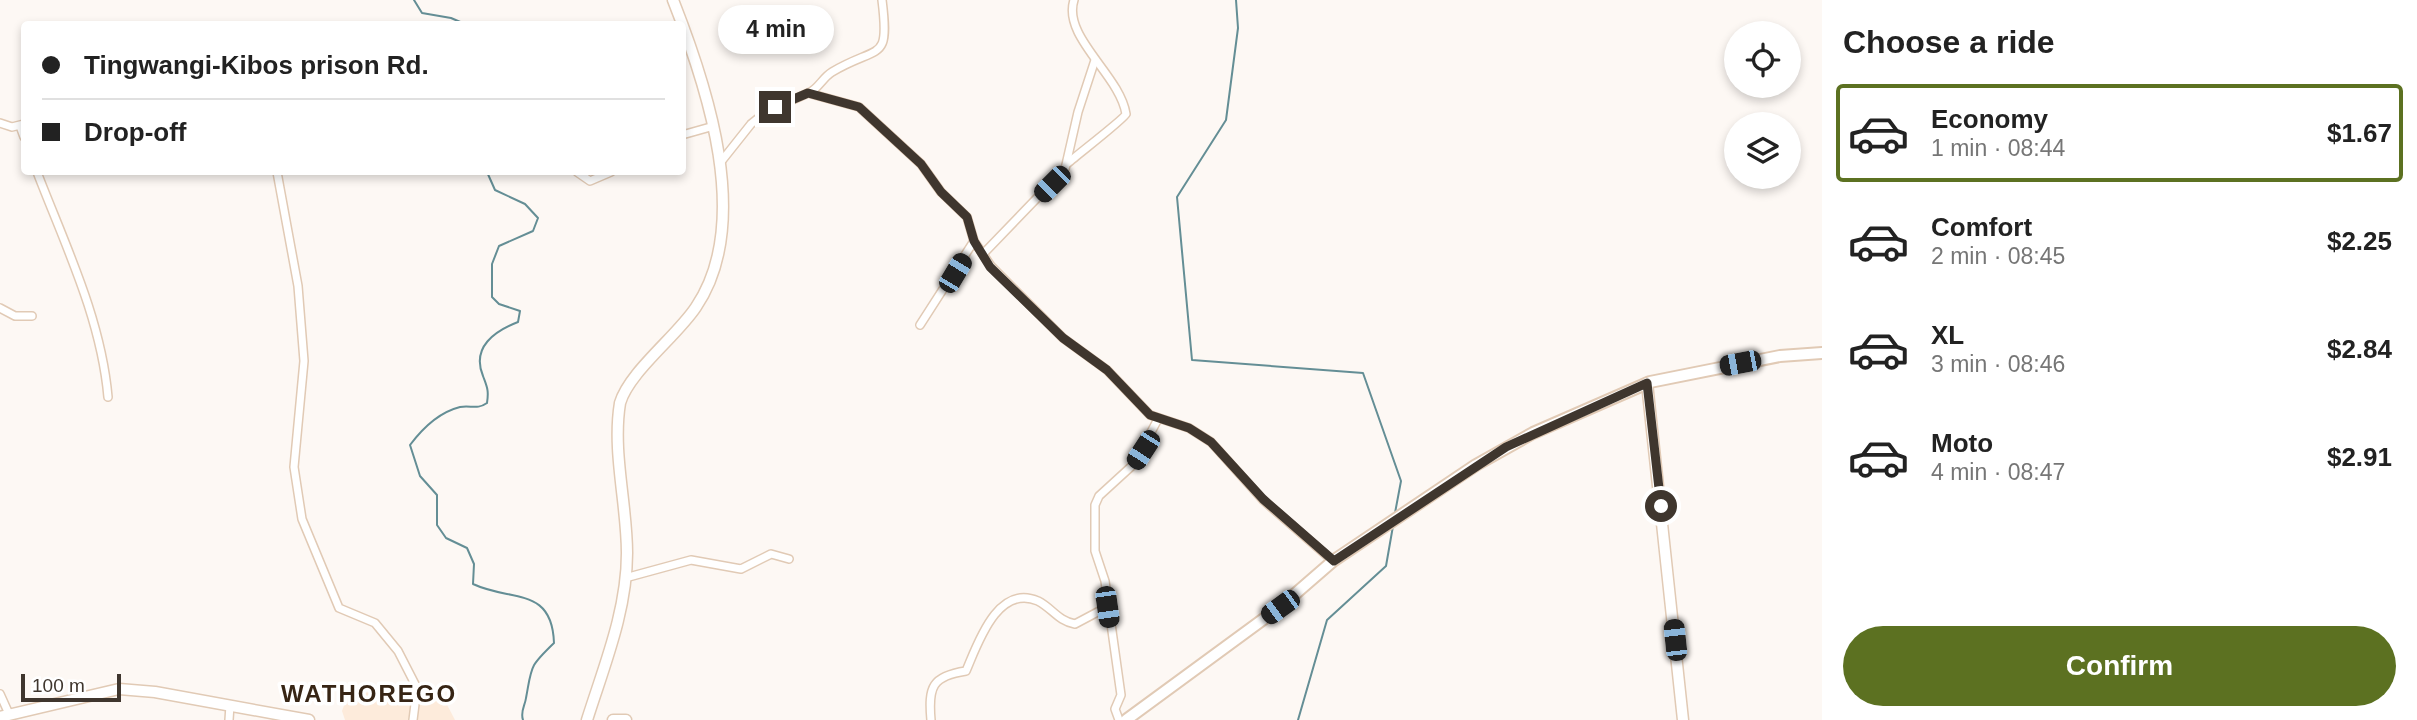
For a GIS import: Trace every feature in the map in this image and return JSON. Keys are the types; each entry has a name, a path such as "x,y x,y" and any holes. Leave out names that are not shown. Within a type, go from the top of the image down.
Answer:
{"main road":[{"path":"1127,719 1280,607 1334,561 1524,438 1647,383 1740,363 1822,353"}],"street":[{"path":"673,0 682,21"},
{"path":"718,165 751,124 766,112 808,93 835,71 882,46 886,36 882,0"},
{"path":"984,253 1059,177 1068,164 1125,116 1117,87 1095,60 1075,25 1072,17 1074,0"},
{"path":"587,720 620,615 625,578 627,532 620,402 628,386 696,307 713,274 722,237 723,205 714,126 686,32"},
{"path":"1068,164 1078,112 1095,60"},
{"path":"808,93 859,107 921,164 941,192 967,217 974,241 1003,281 1063,338 1107,370 1158,419 1189,428 1211,442 1263,499 1334,561"},
{"path":"0,123 21,125"},
{"path":"686,134 714,126"},
{"path":"38,175 80,277 106,369 108,397"},
{"path":"278,175 298,286 302,328 304,361 294,467 302,519 339,608 375,623 398,651 416,688 413,720"},
{"path":"581,175 590,181 604,175"},
{"path":"920,325 974,241"},
{"path":"0,308 15,316 32,316"},
{"path":"1647,383 1683,720"},
{"path":"1127,719 1115,709 1121,695 1105,581 1095,549 1096,499 1134,464 1158,419"},
{"path":"625,578 691,560 741,569 771,554 789,559"},
{"path":"931,720 929,697 936,682 948,673 966,671 997,610 1020,600 1037,601 1056,617 1075,624 1107,607"},
{"path":"0,694 5,715 119,689 309,720"},
{"path":"229,720 230,705"},
{"path":"613,720 626,720"}],"shaded area":[{"path":"387,690 443,697 455,720 345,720 342,711 348,695"}],"waterway":[{"path":"414,0 422,13 458,21"},
{"path":"1236,0 1238,28 1226,120 1177,197 1192,360 1363,373 1401,481 1395,513"},
{"path":"488,175 495,190 525,204 538,218 533,231 499,246 492,264 492,297 499,304 520,311 518,322 494,335 483,349 480,366 487,389 487,403 477,407 460,407 445,413 426,427 410,445 420,476 437,495 437,525 446,538 467,548 474,564 473,584 538,604 546,612 552,625 554,643 533,668 522,711 523,720"},
{"path":"1298,720 1327,620 1386,566 1393,526"}],"district":[{"name":"WATHOREGO","path":"369,694"}],"route":[{"path":"775,107 808,93 819,99 839,100 859,107 921,164 941,192 967,217 974,241 984,253 990,267 1003,281 1021,295 1063,338 1107,370 1150,415 1189,428 1211,442 1263,499 1334,561 1506,447 1647,383 1651,399 1661,506"}]}
